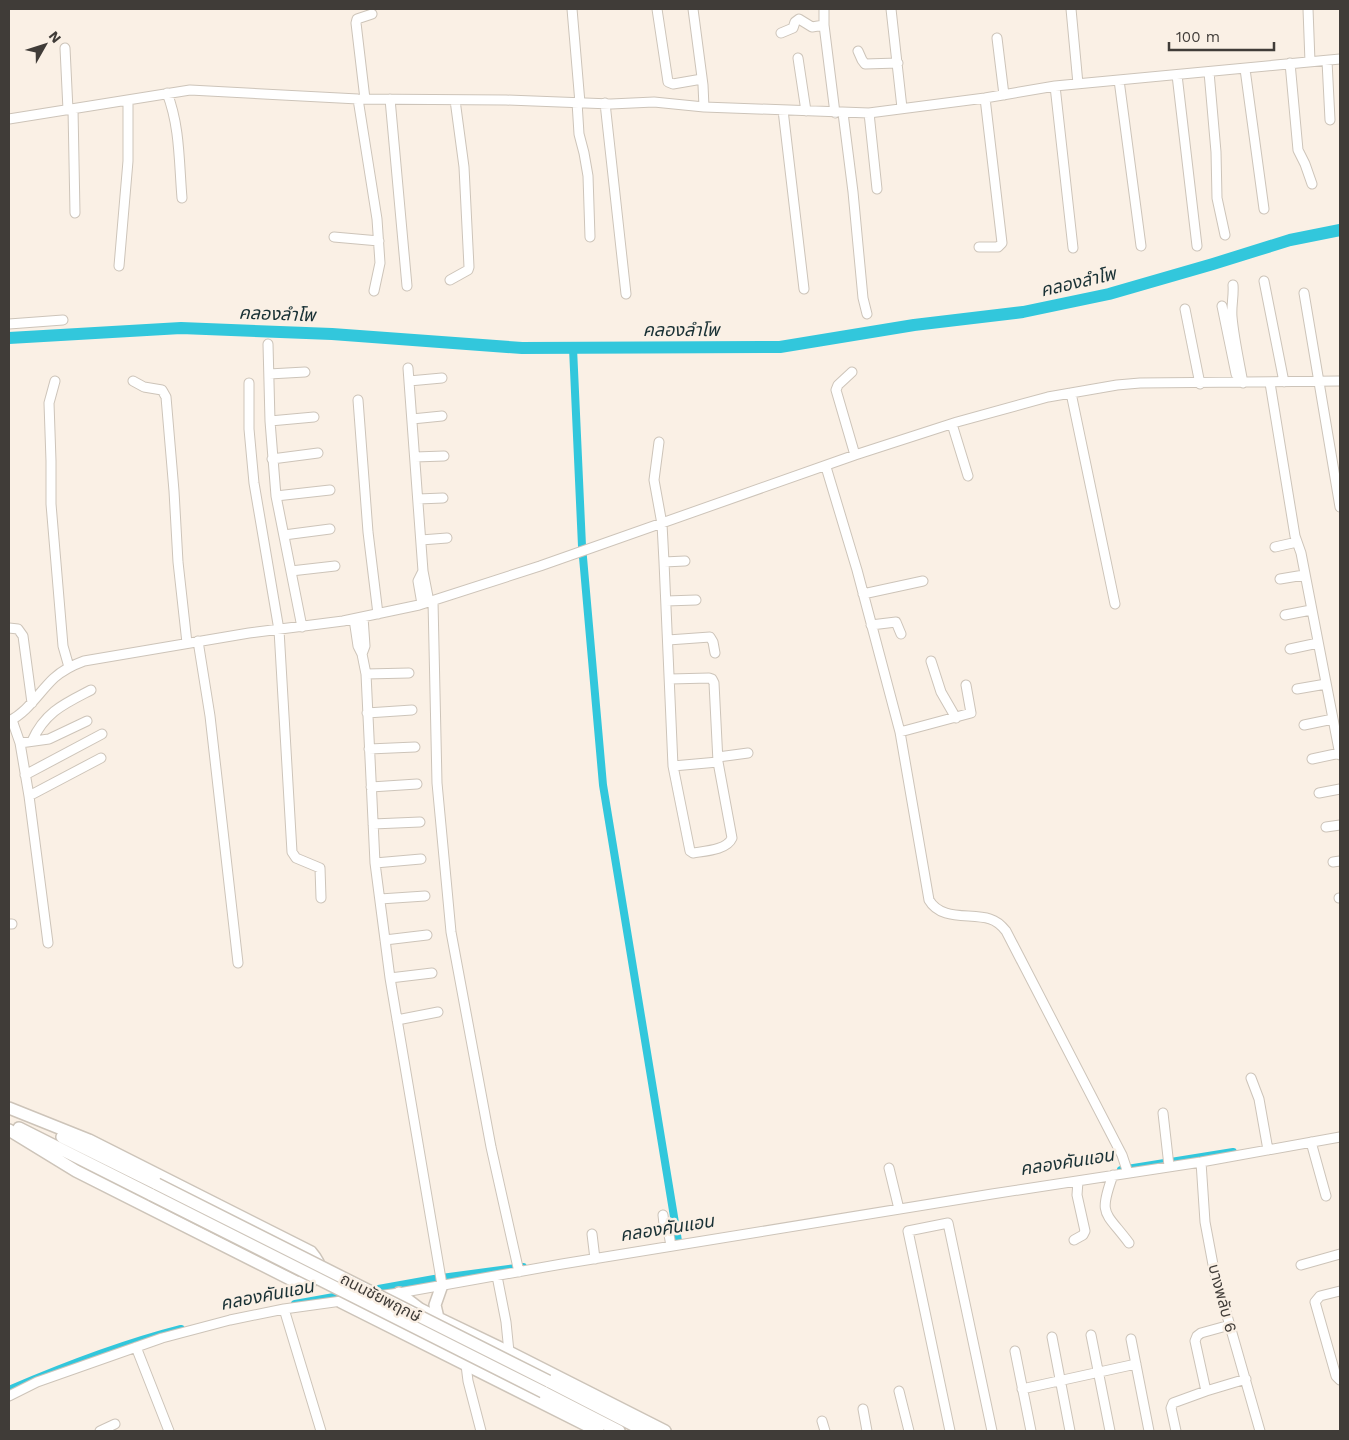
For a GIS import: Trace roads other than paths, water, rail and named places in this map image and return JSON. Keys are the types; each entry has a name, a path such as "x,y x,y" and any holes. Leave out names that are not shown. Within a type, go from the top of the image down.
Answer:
{"main road":[{"path":"9,1109 89,1140 311,1252 319,1262 320,1270 316,1278 308,1284 296,1282 76,1171 9,1130"},
{"name":"ถนนชัยพฤกษ์","path":"9,1109 154,1189 619,1431"},
{"name":"ถนนชัยพฤกษ์","path":"9,1123 154,1189 548,1381 645,1431"},
{"path":"438,1318 436,1305 441,1278"},
{"path":"399,1294 420,1309 665,1431"},
{"path":"341,1302 598,1431"},
{"path":"413,1339 402,1330 399,1318 404,1310 420,1309"}],"street":[{"path":"572,9 579,102 579,134 588,176 590,236"},
{"path":"657,9 668,82 674,84 702,80"},
{"path":"692,9 704,107"},
{"path":"824,9 824,25 853,192 863,298 867,314"},
{"path":"891,9 902,108"},
{"path":"1071,9 1078,84"},
{"path":"1308,9 1310,62"},
{"path":"372,14 357,19 356,23 362,99 379,241 380,263 374,291"},
{"path":"781,33 793,28 795,22 799,19 812,27 824,25"},
{"path":"997,38 1004,95"},
{"path":"65,48 71,109 75,213"},
{"path":"858,51 865,64 898,63"},
{"path":"798,58 806,112"},
{"path":"9,119 190,90 390,100 654,102 704,107 869,113 984,98 1055,86 1340,59"},
{"path":"1328,61 1330,120"},
{"path":"1290,63 1298,150 1312,184"},
{"path":"1245,68 1264,209"},
{"path":"1209,72 1216,152 1217,198 1225,236"},
{"path":"1177,75 1197,246"},
{"path":"1119,80 1141,246"},
{"path":"1055,86 1073,248"},
{"path":"167,93 173,107 176,125 182,198"},
{"path":"978,246 998,246 1002,242 984,98"},
{"path":"119,266 128,161 128,100"},
{"path":"390,100 407,286"},
{"path":"450,280 468,270 469,267 464,167 455,100"},
{"path":"605,103 626,294"},
{"path":"783,110 804,289"},
{"path":"869,113 877,189"},
{"path":"334,237 379,241"},
{"path":"1264,281 1284,382"},
{"path":"1233,286 1232,315 1240,383"},
{"path":"1304,294 1340,507"},
{"path":"1222,306 1240,383"},
{"path":"1185,309 1200,384"},
{"path":"9,324 63,320"},
{"path":"268,344 270,421 276,496 302,627"},
{"path":"408,368 423,571 418,581 428,602 437,783 451,932 491,1147 519,1272"},
{"path":"269,374 305,372"},
{"path":"852,372 838,385 836,390 855,455"},
{"path":"409,381 442,378"},
{"path":"55,381 48,403 51,504 62,637 65,657 69,667"},
{"path":"133,381 144,387 162,390 166,396 178,562 187,643"},
{"path":"48,943 29,796 20,743 10,721 32,702 53,678 69,667 84,662 198,641 359,618 428,602 662,524 826,467 855,455 1048,396 1117,385 1340,381"},
{"path":"249,383 249,429 254,483 279,630 292,852 296,858 320,868 321,898"},
{"path":"1270,383 1297,542 1301,553 1340,754 1312,759"},
{"path":"1070,393 1115,604"},
{"path":"358,400 368,532 378,614"},
{"path":"412,418 442,416"},
{"path":"270,421 314,417"},
{"path":"952,424 968,476"},
{"path":"659,442 654,480 662,524 673,766 689,846 693,853 726,846 732,838 718,760 714,683 712,680 670,679"},
{"path":"272,459 318,453"},
{"path":"414,457 444,456"},
{"path":"826,467 900,732 929,900 933,908 942,912 992,919 1006,931 1122,1155 1128,1172"},
{"path":"276,496 330,490"},
{"path":"418,499 443,498"},
{"path":"284,535 330,528"},
{"path":"421,540 447,538"},
{"path":"1276,546 1297,542"},
{"path":"664,562 685,561"},
{"path":"291,571 335,566"},
{"path":"1280,580 1304,575"},
{"path":"863,594 923,581"},
{"path":"666,601 696,600"},
{"path":"1285,615 1311,610"},
{"path":"359,618 365,646 362,654 366,674 373,824 385,940 441,1278"},
{"path":"871,625 896,622 901,634"},
{"path":"9,628 18,629 23,636 32,702"},
{"path":"668,640 710,638 713,642 715,653"},
{"path":"198,641 210,716 238,964"},
{"path":"1290,649 1318,643"},
{"path":"931,661 941,692 956,718"},
{"path":"366,674 409,673"},
{"path":"1297,689 1326,684"},
{"path":"900,732 972,713 966,685"},
{"path":"32,741 39,727 51,714 91,690"},
{"path":"367,712 412,710"},
{"path":"1304,725 1333,719"},
{"path":"20,743 55,737 87,721"},
{"path":"25,775 102,734"},
{"path":"369,749 415,747"},
{"path":"673,766 718,760 748,753"},
{"path":"29,796 101,758"},
{"path":"371,787 417,784"},
{"path":"1319,793 1340,789"},
{"path":"373,824 420,822"},
{"path":"1326,827 1340,825"},
{"path":"376,863 421,859"},
{"path":"380,899 425,896"},
{"path":"385,940 427,935"},
{"path":"390,978 432,973"},
{"path":"397,1020 438,1012"},
{"path":"1251,1078 1259,1099 1268,1149"},
{"path":"1163,1113 1168,1142 1169,1165"},
{"path":"9,1396 37,1382 162,1338 221,1322 284,1309 399,1294 441,1278 497,1276 595,1257 1169,1165 1201,1162 1340,1137"},
{"path":"1311,1142 1326,1196"},
{"name":"บางพลับ 6","path":"1201,1162 1205,1222 1214,1270 1260,1431"},
{"path":"889,1168 899,1208"},
{"path":"1114,1175 1108,1189 1104,1209 1106,1215 1129,1243"},
{"path":"1074,1240 1083,1235 1085,1231 1077,1195 1078,1181"},
{"path":"663,1215 664,1224 668,1228 670,1245"},
{"path":"950,1431 908,1231 948,1223 992,1431"},
{"path":"592,1237 595,1257"},
{"path":"1301,1265 1340,1254"},
{"path":"497,1276 506,1322 509,1352"},
{"path":"1340,1290 1320,1296 1314,1302 1336,1376 1340,1380"},
{"path":"284,1309 321,1431"},
{"path":"1206,1391 1195,1340 1201,1333 1230,1325"},
{"path":"1091,1336 1110,1431"},
{"path":"1052,1337 1070,1431"},
{"path":"1131,1339 1149,1431"},
{"path":"136,1347 169,1431"},
{"path":"1015,1351 1031,1431"},
{"path":"1022,1389 1136,1364"},
{"path":"466,1365 468,1381 481,1431"},
{"path":"1176,1431 1171,1408 1173,1403 1246,1379"},
{"path":"899,1391 909,1431"},
{"path":"863,1409 867,1431"},
{"path":"822,1421 825,1431"},
{"path":"100,1431 115,1424"}],"waterway":[{"name":"คลองลำโพ","path":"9,338 181,328 332,334 522,348 780,347 914,325 1023,312 1109,294 1290,240 1340,230"},
{"path":"573,348 582,546 603,785 678,1241"},
{"name":"คลองคันแอน","path":"1121,1170 1233,1152"},
{"name":"คลองคันแอน","path":"295,1304 434,1279 523,1267"},
{"name":"คลองคันแอน","path":"9,1390 94,1356 137,1341 181,1329"}]}
